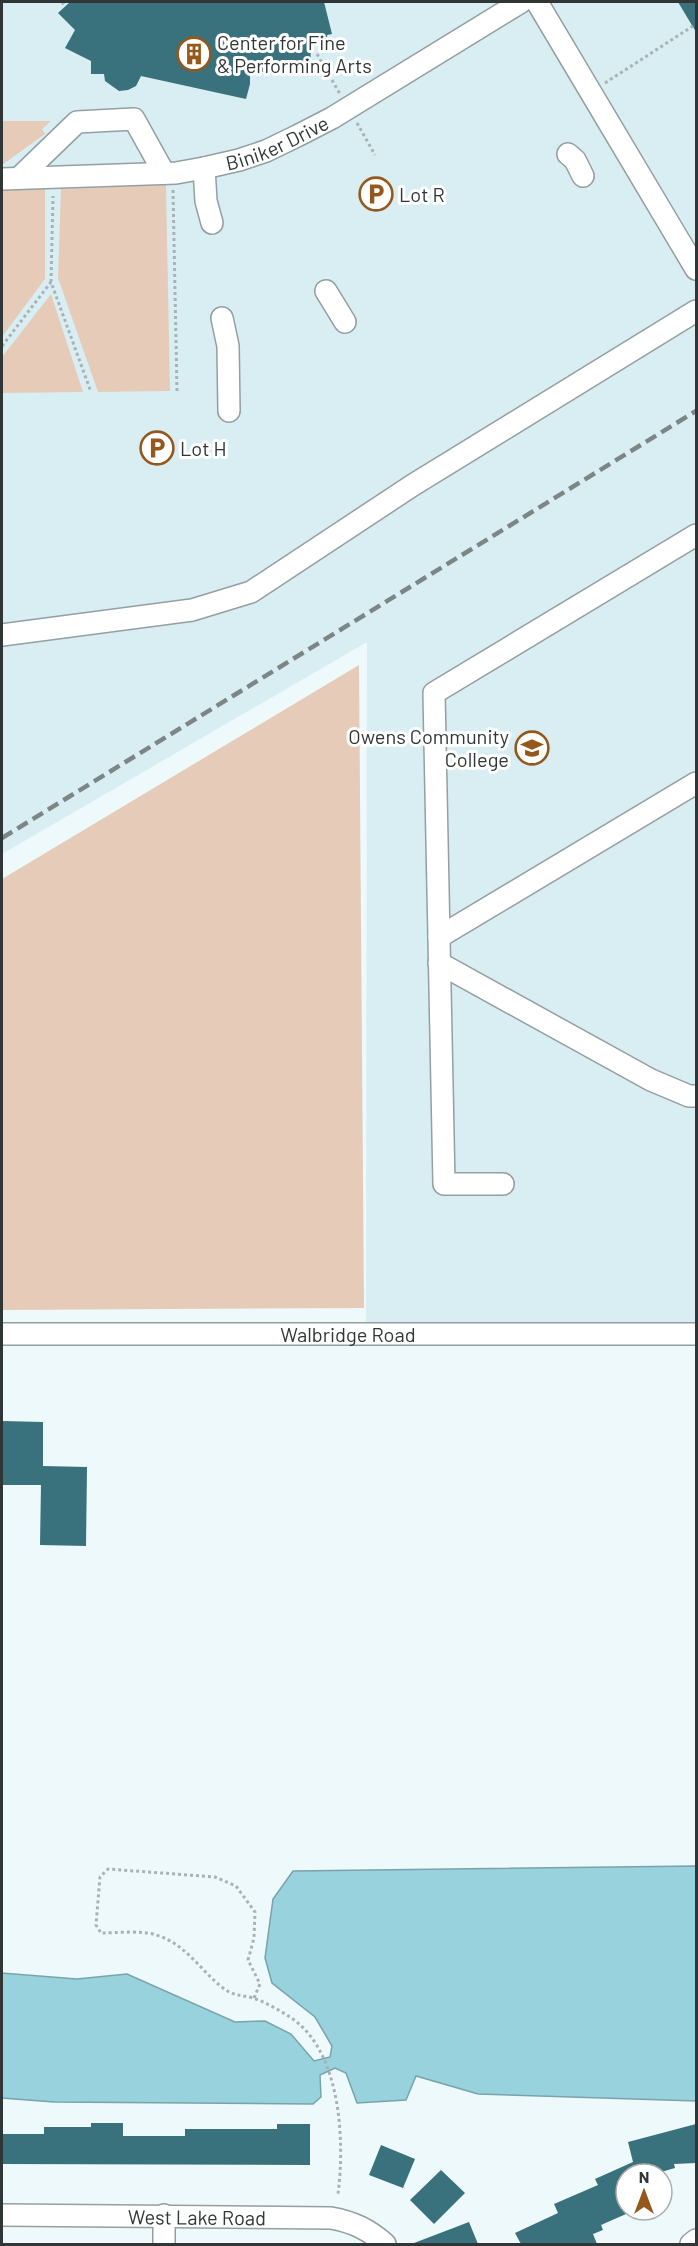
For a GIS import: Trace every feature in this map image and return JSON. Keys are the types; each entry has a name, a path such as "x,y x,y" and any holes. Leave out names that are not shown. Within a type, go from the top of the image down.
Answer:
{"street":[{"name":"Biniker Drive","path":"10,179 170,173 204,168 266,151 332,118 521,2"},
{"path":"537,2 696,269"},
{"path":"10,179 77,122 134,119 170,173"},
{"path":"568,154 583,177"},
{"path":"204,168 206,201 212,223"},
{"path":"326,291 345,322"},
{"path":"2,635 192,610 251,592 413,485 696,311"},
{"path":"222,318 228,346 230,411"},
{"path":"503,1184 444,1184 434,693 696,534"},
{"path":"439,937 696,783"},
{"path":"439,963 651,1080 689,1096 696,1096"},
{"name":"Walbridge Road","path":"2,1334 696,1334"},
{"name":"West Lake Road","path":"2,2214 331,2218 355,2224 385,2244"},
{"path":"164,2215 164,2244"},
{"path":"691,2244 696,2240"}],"path":[{"path":"62,2 65,6"},
{"path":"591,92 693,26"},
{"path":"170,173 177,391"},
{"path":"54,178 51,282 91,392"},
{"path":"2,346 51,282"},
{"path":"254,1998 260,1984 248,1960 254,1938 255,1912 236,1886 216,1877 108,1869 100,1877 96,1925 101,1933 155,1934 179,1946 224,1989 236,1996 254,1998 288,2016 304,2028 319,2050 334,2091 341,2171 338,2194"}],"shaded area":[{"name":"Owens Community College","path":"2,2 696,2 696,1334 366,1335 367,642 2,854"},
{"path":"2,121 51,121 42,129 45,134 2,165"},
{"path":"166,185 170,391 98,392 58,278 61,189"},
{"path":"45,188 45,279 2,337 2,189"},
{"path":"51,294 83,392 2,393 2,357"},
{"path":"359,665 364,1308 2,1310 2,879"}],"water":[{"path":"696,1866 696,2101 478,2094 416,2076 406,2100 357,2103 346,2073 335,2068 320,2075 321,2097 313,2104 54,2102 2,2098 2,1973 77,1979 127,1974 235,2022 265,2021 291,2034 314,2061 330,2057 332,2046 315,2017 272,1983 265,1958 273,1899 293,1871"}],"building":[{"name":"Center for Fine & Performing Arts","path":"70,2 324,2 332,34 327,35 328,42 311,45 310,72 250,72 246,99 141,76 136,86 119,91 105,81 104,74 91,74 91,61 65,48 75,30 58,13"},
{"path":"678,2 696,2 696,32"},
{"path":"2,1421 43,1422 43,1466 87,1467 86,1546 40,1545 41,1485 2,1485"},
{"path":"91,2123 123,2123 123,2136 185,2136 185,2129 277,2129 277,2124 310,2124 310,2165 2,2164 2,2134 44,2134 44,2127 91,2127"},
{"path":"696,2124 696,2163 633,2162 628,2142"},
{"path":"381,2145 415,2159 403,2188 369,2175"},
{"path":"441,2170 465,2193 434,2224 410,2200"},
{"path":"614,2170 614,2219 601,2225 603,2230 593,2234 597,2244 521,2244 515,2233 558,2213 554,2204 598,2185 595,2179"},
{"path":"469,2222 478,2244 414,2244 414,2243"}],"railway":[{"path":"2,838 696,411"}],"place":[{"name":"Center for Fine & Performing Arts","path":"194,54"},
{"name":"Lot R","path":"376,194"},
{"name":"Lot H","path":"157,448"},
{"name":"Owens Community College","path":"532,748"}]}
